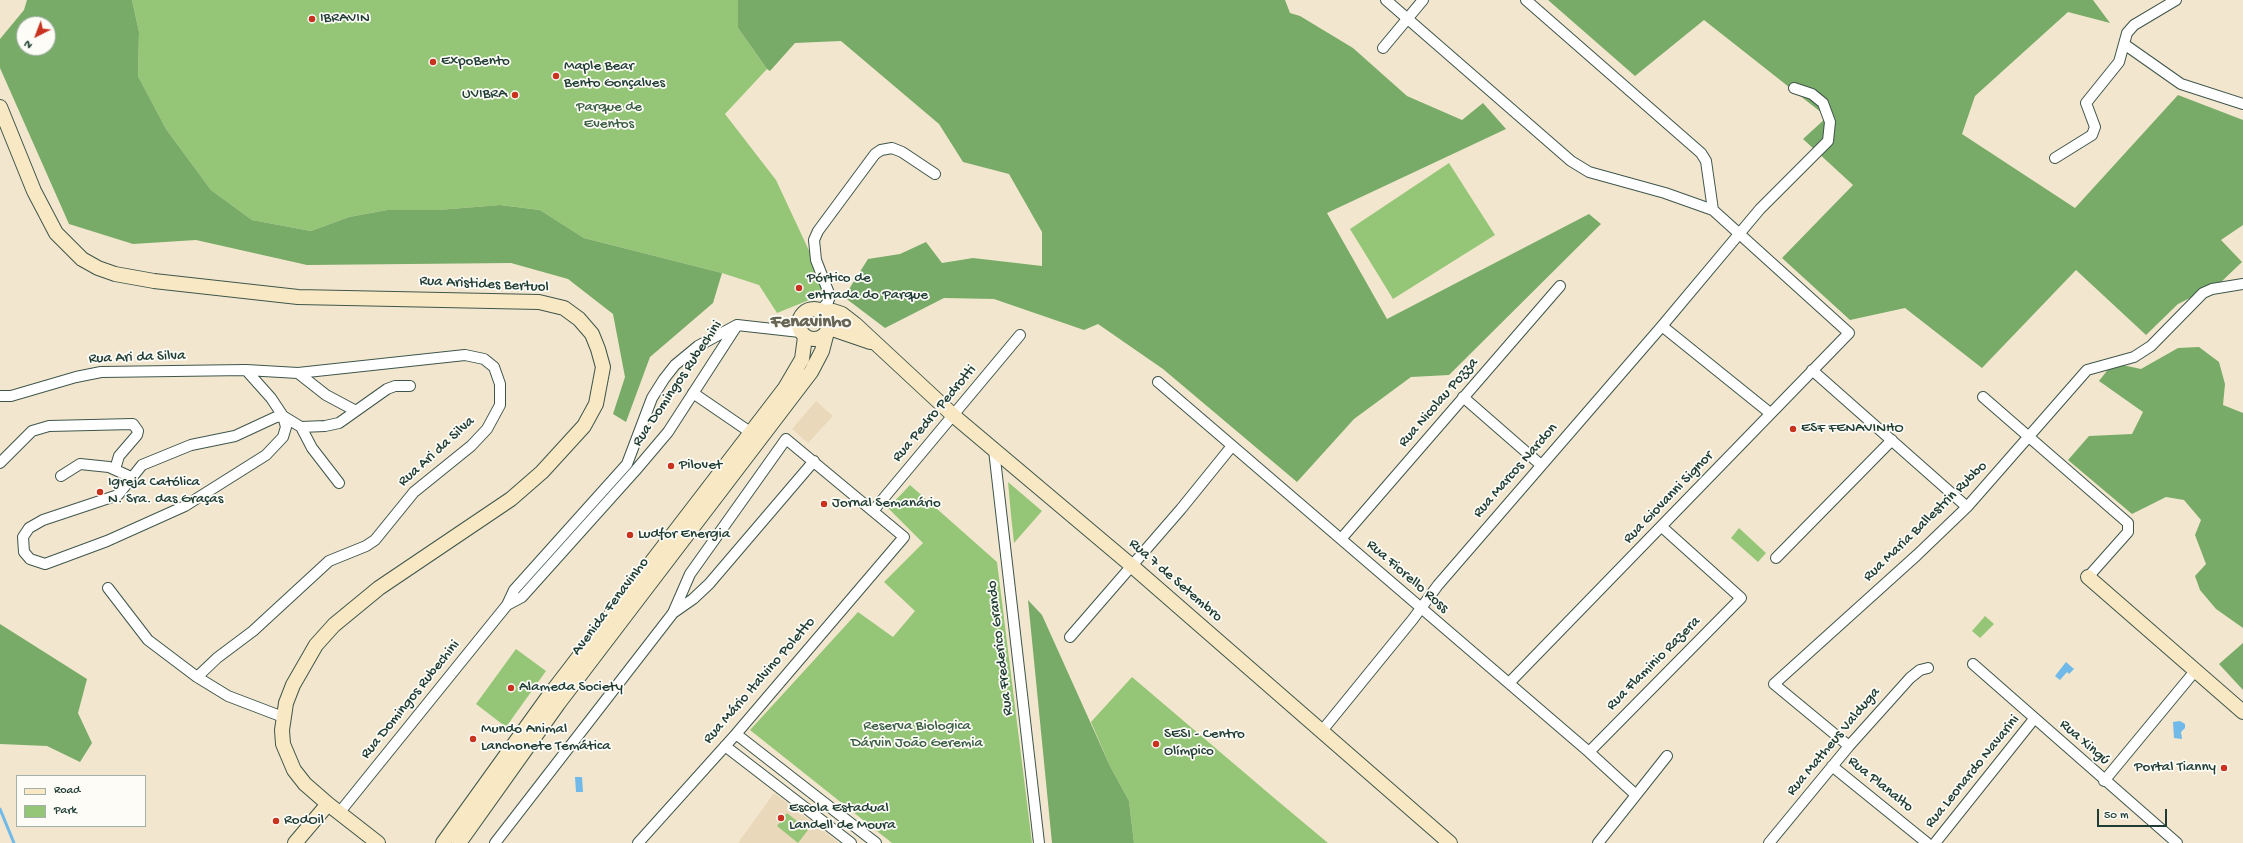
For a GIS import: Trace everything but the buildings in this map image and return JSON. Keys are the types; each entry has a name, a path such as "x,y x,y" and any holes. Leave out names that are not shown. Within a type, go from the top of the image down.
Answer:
{"street":[{"path":"1386,0 1572,161 1589,172 1665,193 1713,210 1740,235"},
{"path":"1383,48 1423,0"},
{"path":"1526,0 1701,153 1706,161 1713,210"},
{"path":"2054,158 2090,138 2092,135 2095,127 2086,108 2086,103 2118,62 2127,33 2134,25 2176,0"},
{"path":"2124,44 2181,84 2243,104"},
{"name":"Rua Marcos Nardon","path":"1321,732 1438,585 1740,235 1773,194 1828,141 1830,122 1823,103 1812,94 1794,88"},
{"name":"Rua Aristides Bertuol","path":"0,107 34,191 56,233 82,259 98,268 115,274 154,281 298,297 396,297 539,302 564,308 579,319 592,334 598,348 603,367 596,404 584,426 542,472 511,499 379,588 334,625 316,645 302,666 288,697 283,717 283,744 294,770 305,784 328,804 378,843"},
{"path":"822,311 830,296 816,260 814,240 818,230 875,154 881,150 892,148 902,152 935,174"},
{"name":"Rua Giovanni Signor","path":"1509,684 1849,333 1740,235"},
{"name":"Rua Maria Ballestrin Rubbo","path":"1849,746 1774,684 1917,555 1967,507 2030,437 2087,370 2134,357 2151,346 2203,293 2243,284"},
{"name":"Rua Nicolau Pozza","path":"1341,539 1560,286"},
{"path":"737,325 803,334 814,339 828,330 828,319 822,311 814,308 804,312 799,321 803,334"},
{"name":"Rua 7 de Setembro","path":"822,311 833,311 842,314 878,345 954,416 1132,566 1450,843"},
{"name":"Rua Domingos Rubechini","path":"507,605 522,597 636,471 668,432 737,325"},
{"name":"Rua Domingos Rubechini","path":"339,813 507,605 514,590 628,464 652,398 664,379 675,366 698,346 737,325"},
{"path":"1662,326 1770,413"},
{"name":"Rua 7 de Setembro","path":"828,330 842,331 878,345"},
{"name":"Avenida Fenavinho","path":"443,843 468,820 553,701 684,528 772,414 811,372 822,351 828,330"},
{"name":"Avenida Fenavinho","path":"684,528 750,432 772,414 802,359 803,334"},
{"name":"Rua Pedro Pedrotti","path":"873,511 954,416 1020,335"},
{"name":"Rua Ari da Silva","path":"0,396 11,396 76,377 101,372 246,370 298,373 465,355 484,359 494,367 500,384 500,405 487,429 470,446 414,492 375,540 366,546 329,561 253,631 216,658 197,677"},
{"path":"246,370 271,398 283,416 286,427 283,437 277,445 253,464 185,506 107,541 54,562 45,564 37,563 24,552 23,537 29,528 43,520 118,495 131,476 142,464 191,445 235,436 259,424 283,416 301,427 312,448 339,483"},
{"path":"1812,370 1967,507"},
{"path":"298,373 326,395 356,411"},
{"name":"Rua Fiorello Ross","path":"1158,382 1420,609 1589,752 1636,795"},
{"path":"301,427 325,426 339,423 387,388 395,386 410,386"},
{"path":"693,394 750,432"},
{"path":"1463,397 1541,465"},
{"path":"1982,397 2128,523 2128,532 2088,577 2243,712"},
{"path":"0,463 32,431 49,426 134,424 138,431 137,435 119,456 115,468"},
{"path":"496,843 673,613 690,574 786,439 873,511"},
{"path":"1776,558 1892,440"},
{"path":"1070,637 1132,566 1232,446"},
{"name":"Rua Frederico Grando","path":"994,450 1039,843"},
{"path":"673,613 693,599 709,584 814,461"},
{"path":"61,476 80,464 115,468 131,476"},
{"name":"Rua Mário Italvino Poletto","path":"638,843 736,734 904,537 873,511"},
{"name":"Rua Flaminio Razera","path":"1589,752 1656,682 1741,598 1662,526"},
{"path":"108,588 148,640 197,677 228,696 283,717"},
{"name":"Rua Xingú","path":"1973,664 2034,720 2177,843"},
{"name":"Rua Matheus Valduga","path":"1769,843 1849,746 1910,678 1920,670 1928,668"},
{"path":"2104,781 2195,671"},
{"name":"Rua Leonardo Navarini","path":"1935,843 2034,720"},
{"path":"736,734 876,843"},
{"path":"725,746 851,843"},
{"path":"1598,843 1667,756"},
{"name":"Rua Planalto","path":"1832,766 1927,843"},
{"path":"294,843 328,804"},
{"name":"Avenida Fenavinho","path":"460,842 468,820"}],"shaded area":[{"path":"816,401 833,416 808,443 792,429"},
{"name":"Escola Estadual Landell de Moura","path":"774,793 839,843 738,843"}],"green space":[{"path":"27,0 132,0 139,32 138,76 166,129 211,190 252,220 311,231 349,217 387,210 438,210 500,205 540,210 584,238 722,273 713,303 650,357 626,422 613,414 625,377 613,314 568,279 511,263 307,265 196,240 133,244 69,224 0,68 0,39 16,20 16,56 56,56 56,16 19,16 24,10"},
{"name":"Parque de Eventos","path":"132,0 738,0 738,28 767,69 725,114 776,180 812,257 824,294 777,313 759,285 722,273 584,238 540,210 500,205 438,210 387,210 349,217 311,231 252,220 211,190 166,129 138,76 139,32"},
{"path":"738,0 1285,0 1290,13 1300,16 1353,48 1407,96 1462,120 1483,103 1506,129 1327,213 1387,319 1589,214 1601,224 1449,375 1411,377 1354,419 1297,482 1163,369 1098,324 1084,330 994,299 944,298 885,328 844,297 868,259 900,254 926,242 942,263 973,258 1042,266 1042,232 1009,174 963,162 939,124 841,41 795,43 770,71 767,69 738,28"},
{"path":"1548,0 2093,0 2110,23 2068,12 1975,96 1962,134 2075,208 2178,95 2243,120 2243,225 2221,240 2242,262 2220,283 2178,304 2146,335 2076,270 1982,368 1905,308 1850,320 1782,258 1853,185 1803,139 1827,117 1704,20 1635,76"},
{"path":"1449,163 1495,235 1393,299 1350,229"},
{"path":"2199,347 2219,362 2225,384 2223,405 2243,413 2243,628 2216,609 2200,590 2195,576 2206,564 2195,535 2201,520 2184,500 2166,497 2132,514 2068,460 2089,436 2132,434 2143,412 2099,381 2113,363 2141,369 2178,348"},
{"path":"1008,482 1042,511 1014,543 1011,515"},
{"name":"Reserva Biologica Dárvin João Geremia","path":"910,485 997,562 1032,843 892,843 750,730 858,612 893,637 915,611 884,582 923,543 888,508"},
{"path":"1739,528 1766,553 1758,562 1731,538"},
{"path":"1028,600 1042,615 1110,766 1129,801 1134,843 1052,843"},
{"path":"1985,616 1994,624 1980,638 1972,631"},
{"path":"0,624 87,679 78,713 92,743 80,762 47,746 0,744"},
{"path":"2243,643 2243,690 2219,664"},
{"name":"Alameda Society","path":"516,649 546,671 506,727 476,704"},
{"name":"SESI - Centro Olímpico","path":"1132,677 1328,843 1134,843 1129,801 1110,766 1091,722"},
{"path":"787,813 808,830 798,843 777,826"}],"water":[{"path":"2066,662 2074,669 2069,674 2067,672 2060,680 2055,676"},
{"path":"2180,721 2185,724 2185,728 2181,732 2182,739 2174,738 2173,722"},
{"path":"575,777 582,777 583,792 576,792"}],"waterway":[{"path":"0,809 14,843"}],"place":[{"name":"IBRAVIN","path":"312,19"},
{"name":"ExpoBento","path":"433,62"},
{"name":"Maple Bear Bento Gonçalves","path":"556,76"},
{"name":"UVIBRA","path":"515,95"},
{"name":"Pórtico de entrada do Parque","path":"799,288"},
{"name":"ESF FENAVINHO","path":"1793,429"},
{"name":"Pilovet","path":"671,466"},
{"name":"Igreja Católica N. Sra. das Graças","path":"100,492"},
{"name":"Jornal Semanário","path":"824,504"},
{"name":"Ludfor Energia","path":"630,535"},
{"name":"Alameda Society","path":"511,688"},
{"name":"Mundo Animal Lanchonete Temática","path":"473,739"},
{"name":"SESI - Centro Olímpico","path":"1156,744"},
{"name":"Portal Tianny","path":"2224,768"},
{"name":"Escola Estadual Landell de Moura","path":"781,818"},
{"name":"RodOil","path":"276,821"}],"district":[{"name":"Fenavinho","path":"811,323"}]}
